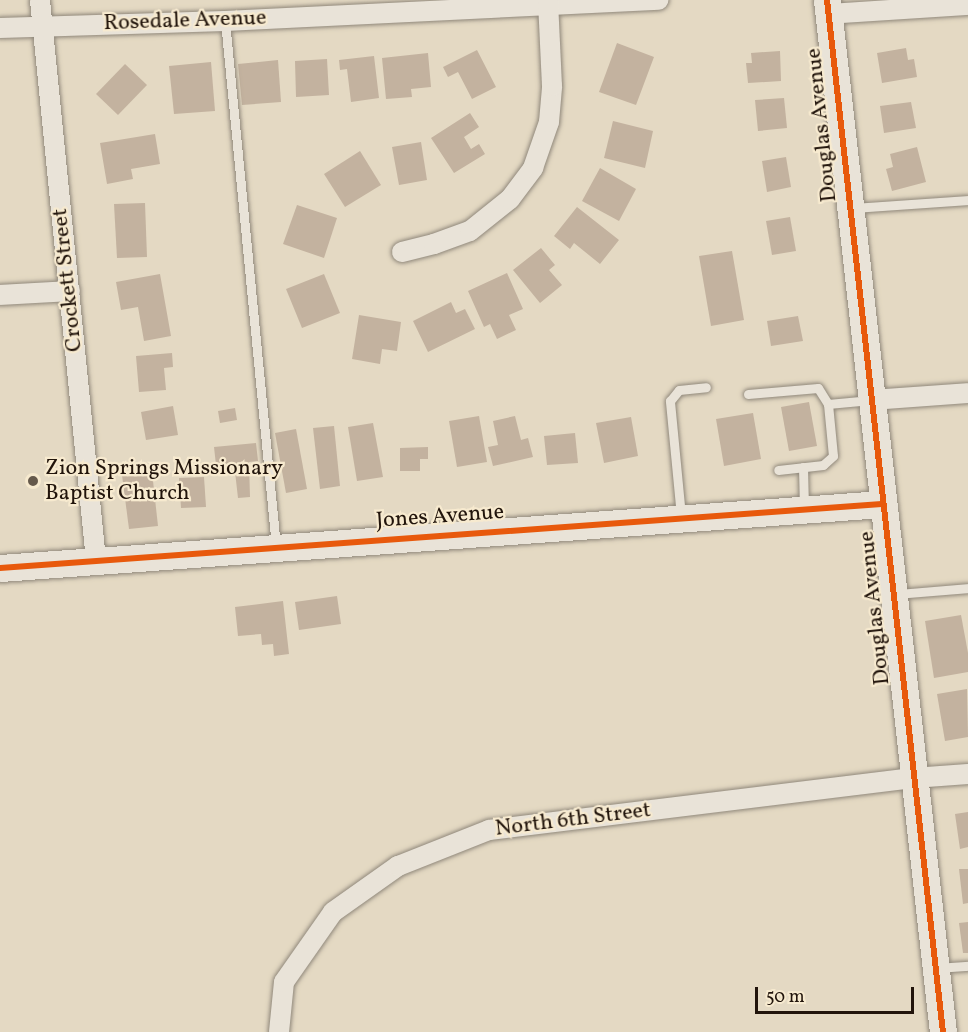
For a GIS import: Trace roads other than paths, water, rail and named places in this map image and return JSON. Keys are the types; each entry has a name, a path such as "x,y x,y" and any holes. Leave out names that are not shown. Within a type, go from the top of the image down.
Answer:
{"main road":[{"name":"Douglas Avenue","path":"828,7 892,594 943,1032"},
{"name":"Jones Avenue","path":"0,568 882,504"}],"street":[{"name":"Crockett Street","path":"40,0 96,560"},
{"name":"Rosedale Avenue","path":"0,28 225,21 549,3 658,0"},
{"path":"402,252 470,231 510,199 533,168 549,122 552,86 549,3"},
{"path":"828,7 968,5"},
{"path":"0,296 70,291"},
{"path":"871,400 968,393"},
{"name":"North 6th Street","path":"279,1032 284,982 333,912 398,866 489,830 913,778 968,774"}],"lane":[{"path":"225,21 276,547"},
{"path":"850,209 968,200"},
{"path":"681,518 670,401 679,390 706,387"},
{"path":"748,394 818,388 828,404 832,456 823,465 778,470"},
{"path":"828,404 871,400"},
{"path":"803,467 805,509"},
{"path":"892,594 968,588"},
{"path":"934,968 968,966"}],"place":[{"name":"Zion Springs Missionary Baptist Church","path":"33,481"}]}
